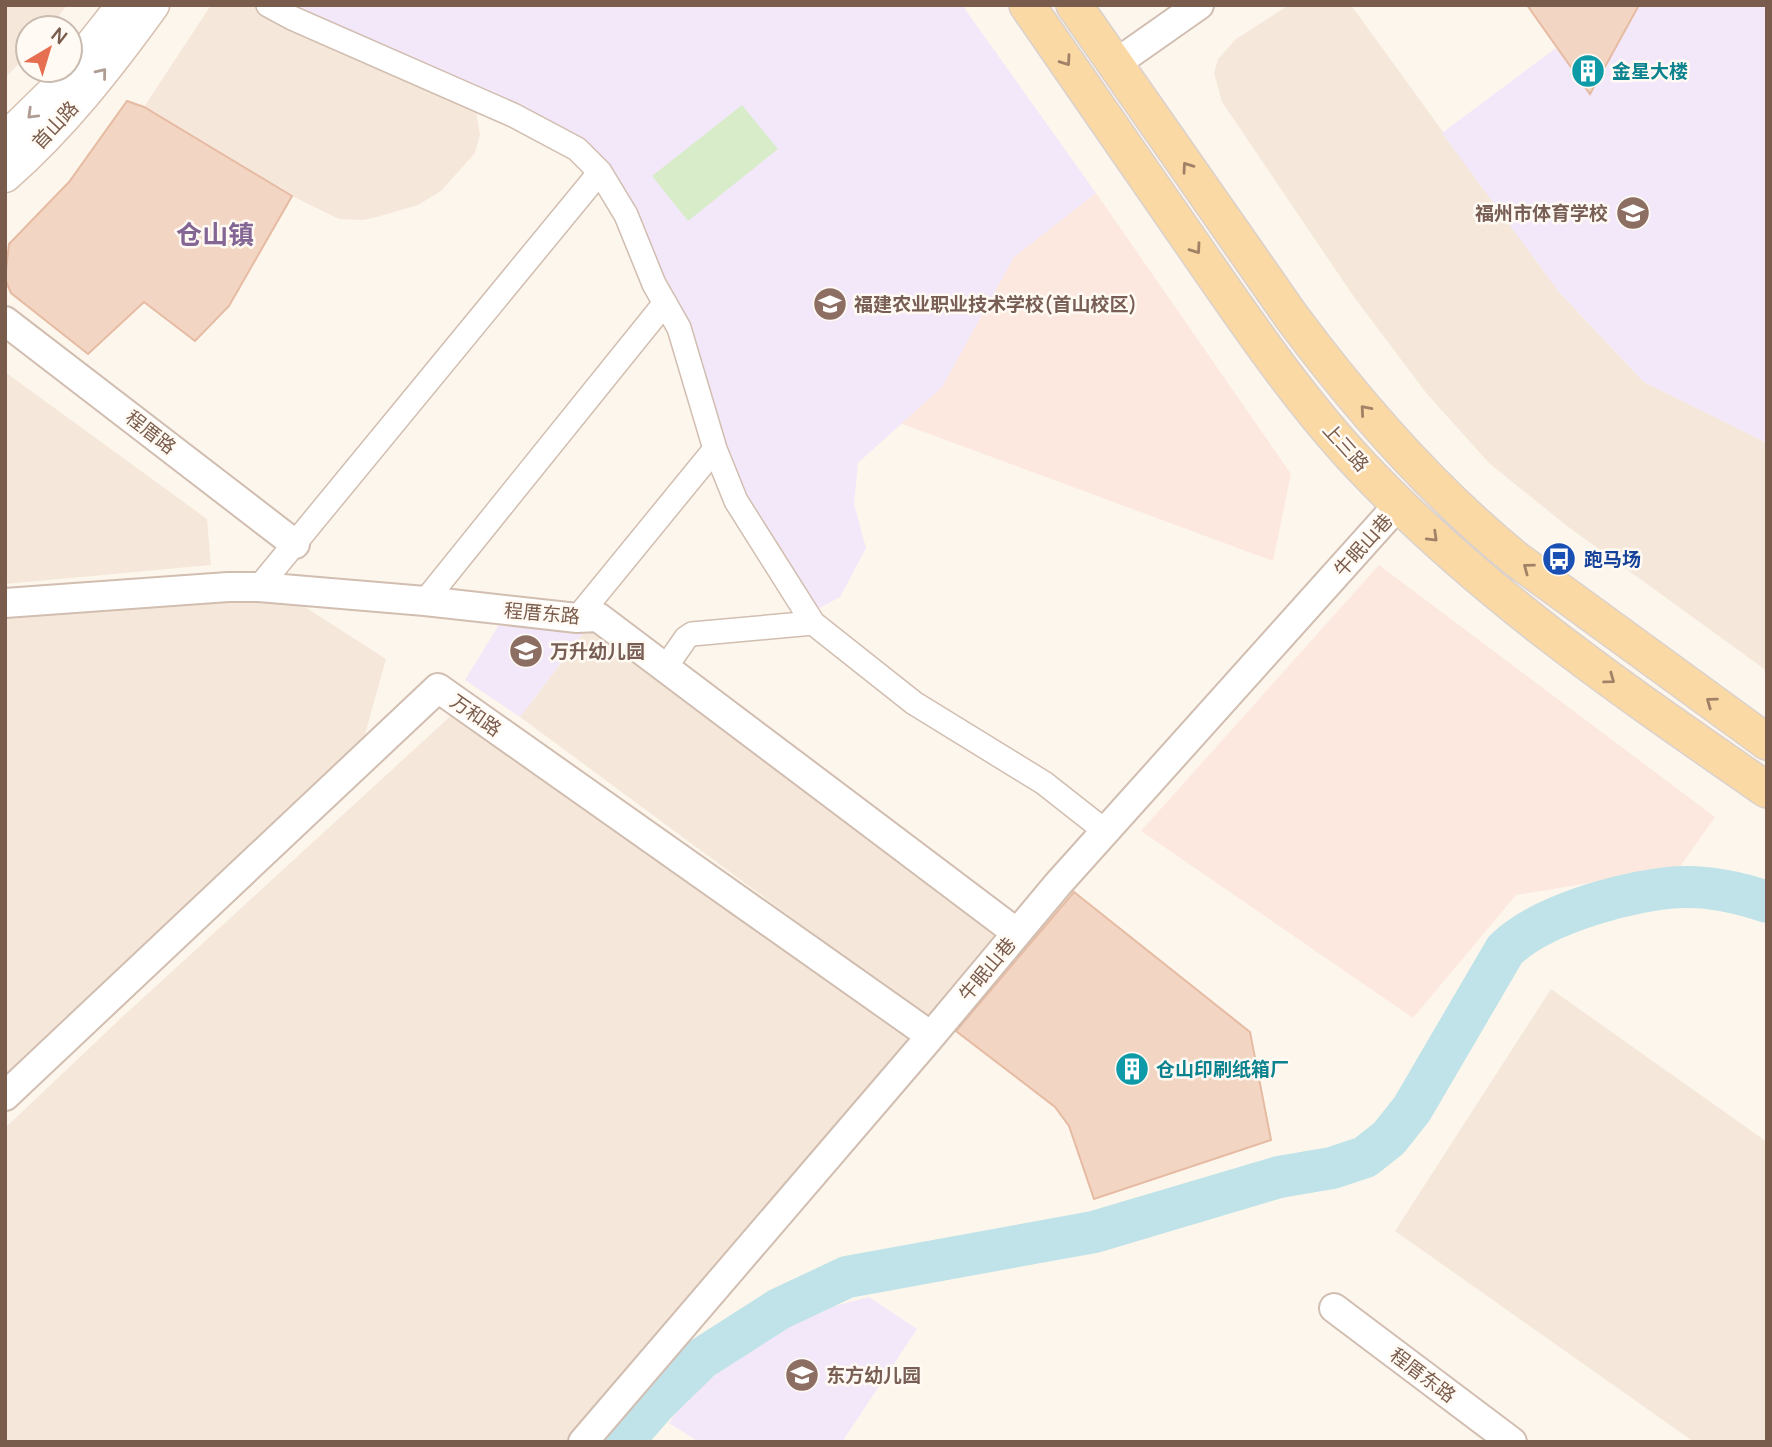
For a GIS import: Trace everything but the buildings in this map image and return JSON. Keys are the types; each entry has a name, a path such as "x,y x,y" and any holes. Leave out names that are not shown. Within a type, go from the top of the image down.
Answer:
{"main road":[{"name":"首山路","path":"5,139 60,86 123,5"},
{"name":"首山路","path":"5,176 61,121 103,73 153,5"},
{"name":"上三路","path":"1027,5 1276,363 1336,438 1399,504 1461,563 1548,634 1767,790"},
{"name":"上三路","path":"1074,5 1321,356 1368,414 1478,528 1516,559 1767,742"}],"street":[{"path":"268,5 513,115 577,149 600,172 626,215 650,276 681,334 715,449 742,512 813,623 914,703 1044,783 1105,831"},
{"path":"1115,64 1199,5"},
{"path":"259,587 600,172"},
{"path":"425,601 664,303"},
{"name":"程厝路","path":"5,321 295,544"},
{"path":"577,618 715,449"},
{"name":"牛眠山巷","path":"583,1442 1105,831 1399,504"},
{"name":"程厝东路","path":"5,603 259,587 425,601 577,618 598,617 1017,933"},
{"path":"665,668 686,638 692,634 813,623"},
{"name":"万和路","path":"5,1096 438,688 931,1036"},
{"name":"程厝东路","path":"1334,1308 1512,1442"}],"shaded area":[{"path":"5,5 67,5 60,14 14,14 14,69 5,78"},
{"path":"211,5 261,5 476,111 480,135 475,153 441,191 418,205 377,217 363,220 339,219 292,196 144,107"},
{"name":"福建农业职业技术学校(首山校区)","path":"299,5 962,5 1096,193 1014,257 942,387 858,463 854,504 866,548 840,597 814,611 744,509 598,159 316,21"},
{"path":"1289,5 1351,5 1559,292 1644,382 1767,443 1767,671 1567,526 1489,463 1427,394 1354,297 1222,102 1214,73 1218,59 1236,39"},
{"name":"福州市体育学校","path":"1639,5 1767,5 1767,443 1644,382 1559,292 1442,133 1556,48 1590,93"},
{"path":"1096,193 1291,474 1273,561 900,423 942,387 1014,257"},
{"path":"5,372 207,519 211,565 5,584"},
{"path":"1379,565 1715,817 1679,868 1516,895 1413,1018 1141,831"},
{"path":"288,596 386,659 364,738 5,1080 5,609"},
{"name":"万升幼儿园","path":"505,615 591,623 520,717 465,680"},
{"path":"591,623 1001,929 933,1022 520,717"},
{"path":"455,712 910,1040 569,1442 5,1442 5,1128"},
{"path":"1551,989 1767,1142 1767,1442 1694,1442 1395,1231"},
{"name":"东方幼儿园","path":"869,1297 917,1329 842,1442 699,1442 669,1423 683,1402 771,1329 794,1317"}],"green space":[{"path":"742,105 778,149 688,221 652,176"}],"waterway":[{"path":"622,1442 657,1402 701,1359 779,1309 847,1277 1094,1232 1279,1177 1332,1168 1365,1157 1389,1138 1412,1109 1505,950 1541,925 1616,897 1666,888 1717,889 1767,902"}],"place":[{"name":"金星大楼","path":"1588,71"},
{"name":"福州市体育学校","path":"1633,213"},
{"name":"福建农业职业技术学校(首山校区)","path":"830,304"},
{"name":"跑马场","path":"1559,559"},
{"name":"万升幼儿园","path":"526,651"},
{"name":"仓山印刷纸箱厂","path":"1132,1069"},
{"name":"东方幼儿园","path":"802,1375"}],"district":[{"name":"仓山镇","path":"215,235"}]}
